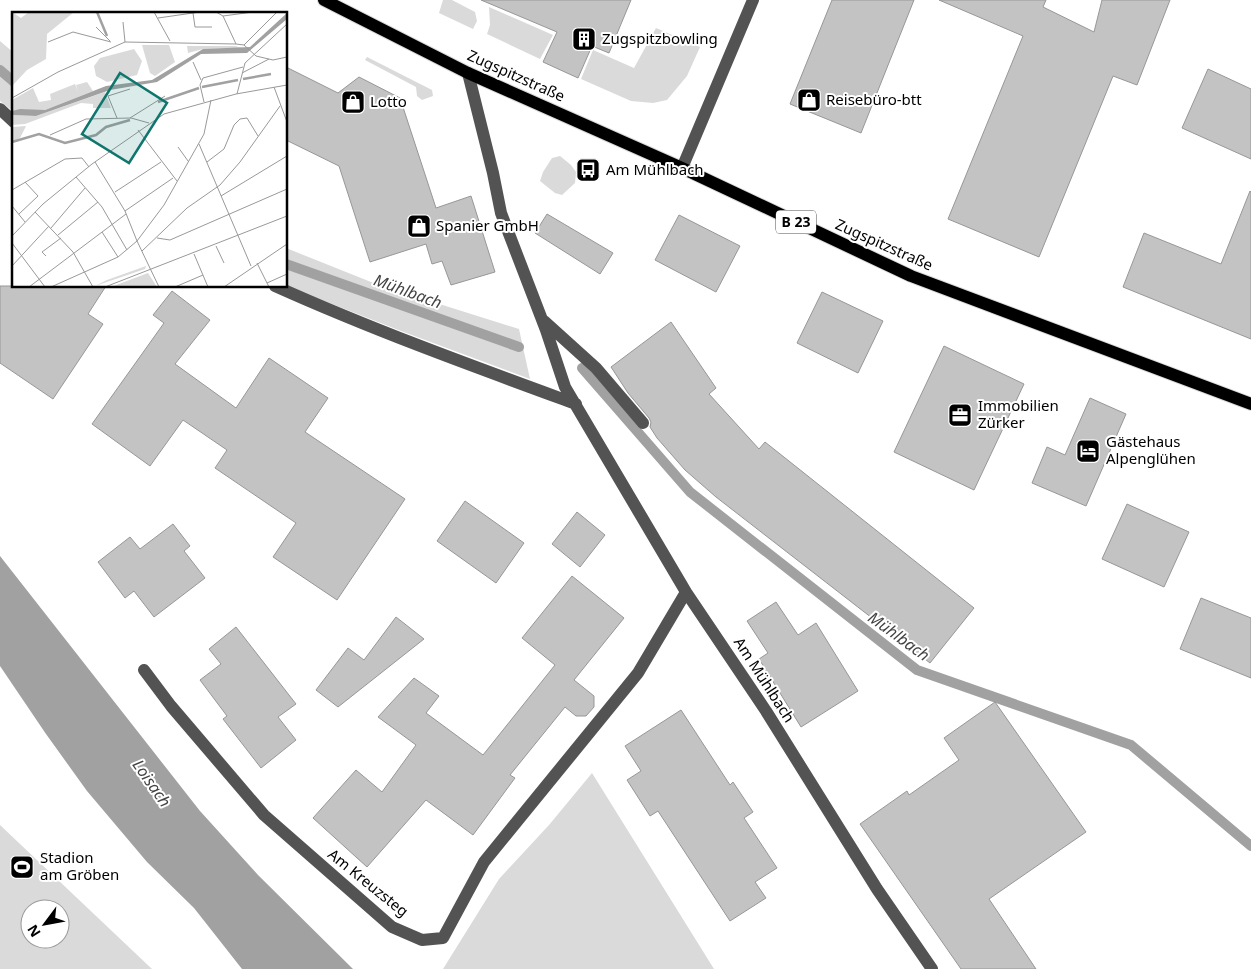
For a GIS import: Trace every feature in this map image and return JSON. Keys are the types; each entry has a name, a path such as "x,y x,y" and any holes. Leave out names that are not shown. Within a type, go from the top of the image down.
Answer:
{"main road":[{"name":"Zugspitzstraße","path":"324,0 468,73 682,168 911,276 1251,404"}],"street":[{"path":"682,168 753,0"},
{"name":"Am Mühlbach","path":"468,73 501,213 544,325 565,387 686,592 766,711 877,889 932,969"},
{"path":"0,109 12,120"},
{"path":"280,288 428,349 576,404"},
{"path":"544,325 590,362 643,423"},
{"name":"Am Kreuzsteg","path":"144,670 171,706 264,816 392,927 422,940 442,938 484,862 638,673 686,592"}],"shaded area":[{"path":"443,0 452,0 475,12 477,21 473,29 439,13"},
{"path":"489,7 553,35 540,59 487,34 490,25"},
{"path":"656,28 700,47 687,76 667,100 653,103 631,101 581,79 593,50 634,68"},
{"path":"0,41 12,51 12,110 0,101"},
{"path":"367,57 432,90 433,96 422,100 417,96 416,87 365,60"},
{"path":"560,156 576,172 575,183 562,195 555,193 540,181 543,172 552,158"},
{"path":"288,249 376,284 519,329 530,379 288,287"},
{"path":"592,773 714,969 443,969 499,879 549,825"},
{"name":"Stadion am Gröben","path":"0,825 152,969 0,969"}],"water":[{"name":"Loisach","path":"0,556 200,811 258,875 353,969 242,969 194,908 147,862 87,791 0,666"}],"building":[{"name":"Zugspitzbowling","path":"481,0 631,0 609,53 592,46 578,78 543,62 557,32"},
{"path":"832,0 914,0 861,133 790,104"},
{"path":"939,0 1046,0 1043,7 1094,32 1102,0 1170,0 1137,85 1113,76 1039,257 948,219 1023,36"},
{"name":"Spanier GmbH","path":"288,68 338,93 359,77 400,98 436,208 471,196 495,272 451,285 442,261 432,264 426,244 370,262 339,166 288,141"},
{"path":"1208,69 1251,89 1251,159 1182,128"},
{"path":"1250,191 1251,339 1123,287 1144,233 1221,264"},
{"path":"547,214 613,253 600,274 535,233"},
{"path":"679,215 740,246 716,292 655,260"},
{"path":"0,286 12,286 12,288 105,288 88,314 103,324 53,399 0,363"},
{"path":"172,291 210,320 175,364 236,408 269,358 328,398 305,432 405,499 337,600 273,557 296,523 215,468 227,450 183,420 150,466 92,424 164,323 153,315"},
{"path":"822,292 883,321 858,373 797,343"},
{"path":"671,322 716,388 709,394 759,449 765,442 974,608 930,663 716,497 685,470 657,438 650,427 651,422 649,418 628,393 611,367"},
{"path":"944,346 1024,384 974,490 894,452"},
{"name":"Gästehaus Alpenglühen","path":"1090,398 1126,414 1086,506 1032,483 1047,447 1065,455"},
{"path":"465,501 524,543 496,583 437,541"},
{"path":"1127,504 1189,532 1164,587 1102,559"},
{"path":"577,512 605,535 580,567 552,544"},
{"path":"173,524 190,546 184,551 205,578 154,617 134,591 125,598 98,562 130,537 140,549"},
{"path":"572,576 624,618 574,680 594,696 594,707 586,716 576,716 565,707 510,775 515,778 473,835 426,800 367,867 313,818 356,770 382,792 416,745 378,717 414,678 439,696 426,713 483,755 555,665 522,638"},
{"path":"1201,598 1251,618 1251,678 1180,649"},
{"path":"776,602 798,635 816,623 858,691 801,727 759,659 768,653 747,621"},
{"path":"396,617 424,639 338,707 316,690 348,648 364,660"},
{"path":"236,627 296,704 278,717 296,740 261,768 223,719 227,716 200,680 221,664 209,649"},
{"path":"995,702 1086,832 989,899 1036,969 961,969 860,824 907,791 909,795 959,760 944,738"},
{"path":"681,710 730,785 733,782 753,812 744,818 777,868 755,882 766,898 730,921 658,811 650,816 627,780 641,771 625,746"}],"waterway":[{"name":"Mühlbach","path":"0,70 12,80"},
{"name":"Mühlbach","path":"288,265 519,347"},
{"name":"Mühlbach","path":"582,368 690,492 917,670 1131,745 1251,846"}],"place":[{"name":"Zugspitzbowling","path":"584,39"},
{"name":"Reisebüro-btt","path":"809,100"},
{"name":"Lotto","path":"353,102"},
{"name":"Am Mühlbach","path":"588,170"},
{"name":"Spanier GmbH","path":"419,226"},
{"name":"Immobilien Zürker","path":"960,415"},
{"name":"Gästehaus Alpenglühen","path":"1088,451"},
{"name":"Stadion am Gröben","path":"22,867"}]}
